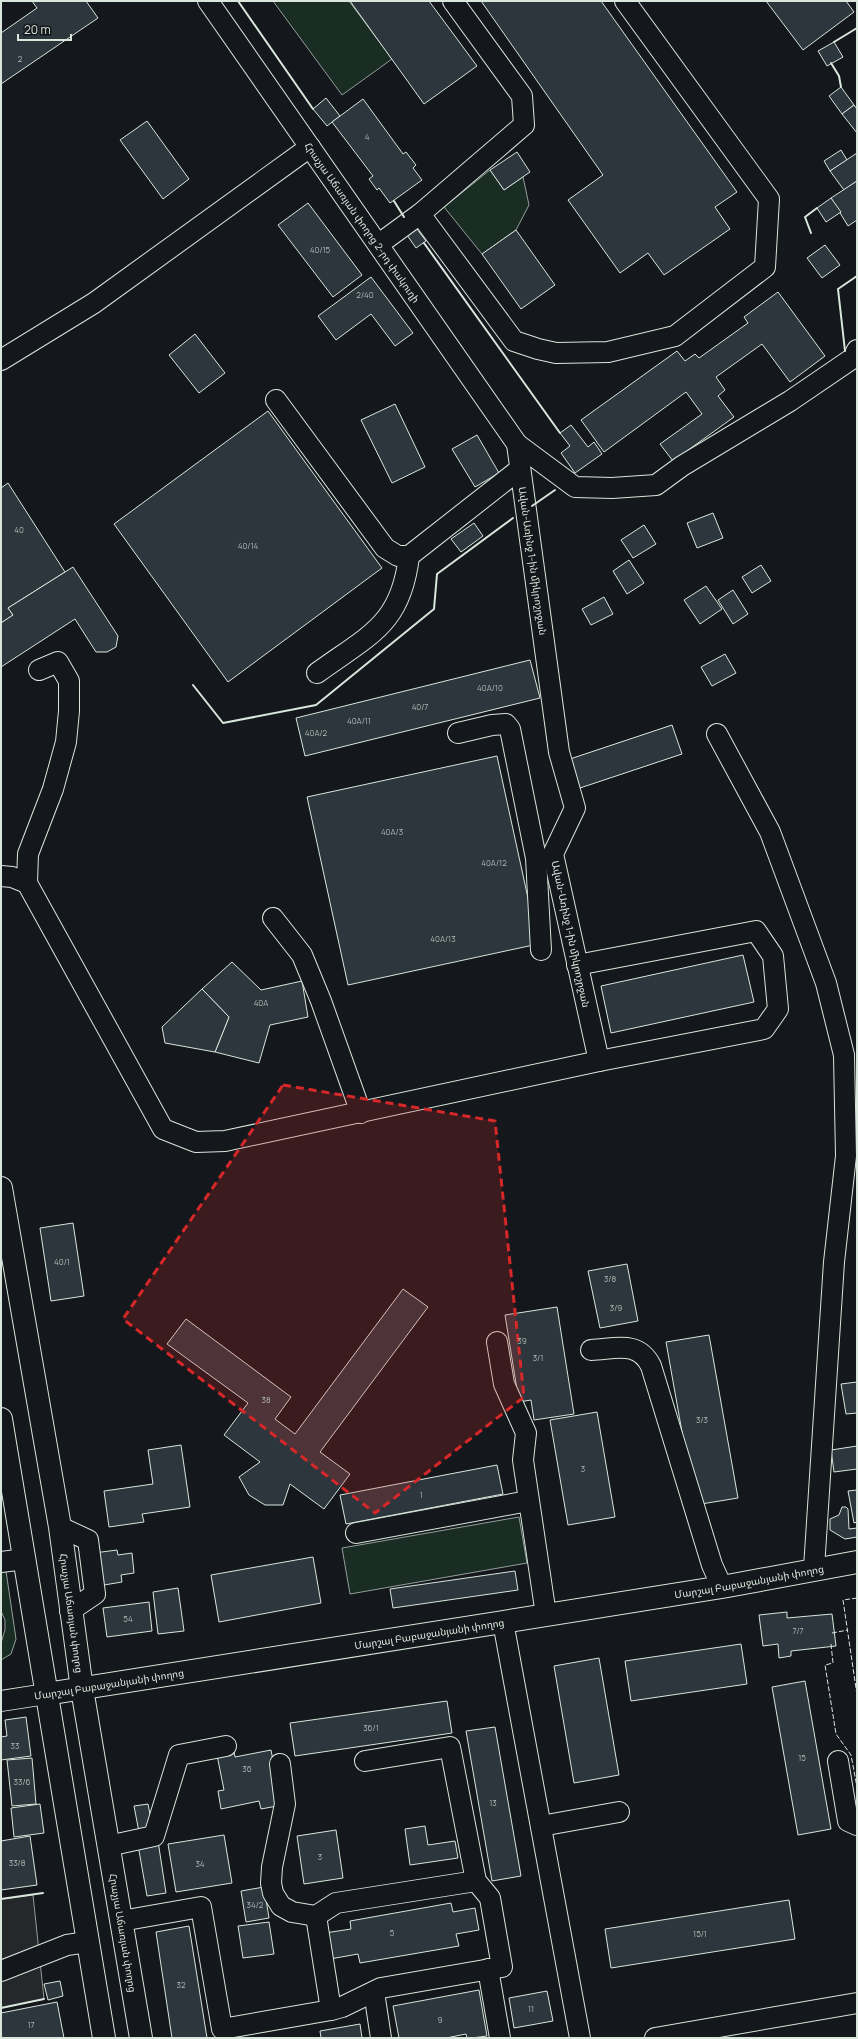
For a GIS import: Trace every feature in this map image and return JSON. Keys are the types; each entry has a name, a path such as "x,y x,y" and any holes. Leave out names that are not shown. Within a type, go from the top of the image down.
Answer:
{"main road":[{"name":"Հրաչյա Աճառյան փողոց","path":"1,1188 60,1527 70,1611 82,1689 141,2038"},
{"path":"1,1419 104,2038"},
{"name":"Մարշալ Բաբաջանյանի փողոց","path":"46,1694 503,1622 722,1586 814,1568 857,1562"}],"street":[{"name":"Հրաչյա Աճառյան փողոց 2-րդ փակուղի","path":"208,1 379,244 517,444"},
{"path":"379,244 420,214 524,125 522,96 453,1"},
{"path":"420,214 514,341 556,353 608,352 675,336 765,267 769,199 625,1"},
{"path":"1,360 94,303 310,147"},
{"path":"517,444 575,487 612,488 656,485 682,466 790,401 853,358 857,350"},
{"path":"276,400 386,548 398,556 409,556 520,469"},
{"name":"Ավան-Առինջ 1-ին միկրոշրջան","path":"517,444 559,752 575,808 545,856 578,965 599,1061"},
{"path":"317,673 382,626 395,609 402,593 409,556"},
{"path":"39,670 58,662 69,681 69,711 66,742 53,789 28,854 28,883 163,1129 196,1142 225,1142 599,1061 764,1029 778,1009 774,956 756,931 578,965"},
{"path":"458,733 492,725 506,724 510,729 545,856 541,950"},
{"path":"717,734 770,832 826,983 844,1055 846,1156 834,1262 814,1568"},
{"path":"1,876 12,877 28,883"},
{"path":"273,918 302,955 321,1001 361,1113"},
{"path":"844,1055 857,1040"},
{"path":"497,1342 504,1384 526,1433 523,1460 546,1615"},
{"path":"591,1350 631,1347 641,1351 647,1357 652,1366 712,1565 722,1586"},
{"path":"356,1533 528,1501"},
{"path":"1,1562 25,1559"},
{"path":"503,1622 580,2038"},
{"name":"Մարշալ Բաբաջանյանի փողոց","path":"1,1701 46,1694"},
{"path":"108,1846 154,1836 179,1755 226,1746"},
{"path":"121,1921 201,1907 222,2029 331,2010 342,2007 381,1988 502,1967 490,1898 476,1881 450,1747 365,1761"},
{"path":"838,1762 848,1821 857,1825"},
{"path":"280,1764 284,1804 272,1866 271,1883 273,1893 281,1906 292,1912 316,1916 336,1903 476,1881"},
{"path":"541,1826 619,1812"},
{"path":"316,1916 331,2010"},
{"path":"1,1970 67,1945 87,1942"},
{"path":"488,1969 500,2038"},
{"path":"374,1992 381,2038"},
{"path":"655,2038 678,2036 857,2003"}],"highlighted area":[{"path":"283,1085 495,1121 524,1397 375,1513 123,1319"}],"green space":[{"path":"273,1 349,1 392,59 342,95"},
{"path":"490,170 504,190 523,177 529,205 516,230 482,254 444,207"},
{"path":"519,1517 527,1563 350,1594 342,1548"},
{"path":"1,1569 6,1571 16,1639 11,1654 1,1660 1,1643 5,1630 5,1620 1,1611"}],"shaded area":[{"path":"33,1895 44,1999 1,2008 1,1899"}],"building":[{"path":"32,1 86,1 98,18 1,84 1,33 37,8"},
{"path":"350,1 429,1 477,66 424,104"},
{"path":"481,1 601,1 737,192 715,207 730,229 664,275 648,253 620,273 568,200 603,175"},
{"path":"766,1 846,1 854,12 803,50"},
{"path":"834,42 843,57 827,66 818,51"},
{"path":"841,87 854,105 842,114 829,96"},
{"path":"326,98 340,116 327,126 313,109"},
{"path":"363,99 403,154 406,152 416,165 413,168 422,180 390,203 379,188 377,190 369,179 373,176 332,122"},
{"path":"854,105 857,109 857,133 842,114"},
{"path":"147,121 189,179 163,199 120,140"},
{"path":"841,150 847,160 830,171 824,161"},
{"path":"517,152 530,172 504,190 490,170"},
{"path":"857,153 857,181 844,190 830,171"},
{"path":"857,181 857,220 848,226 831,198"},
{"path":"831,198 841,212 826,222 817,208"},
{"path":"308,203 362,275 333,297 278,225"},
{"path":"417,229 426,241 416,248 407,235"},
{"path":"516,230 555,285 521,309 482,254"},
{"path":"825,245 840,265 822,278 807,258"},
{"path":"371,277 413,333 395,346 371,314 336,340 318,316"},
{"path":"778,292 825,356 790,382 762,344 716,377 725,390 718,396 734,417 673,461 660,444 702,414 686,392 604,452 581,420 677,351 685,361 695,354 699,358 748,323 744,317"},
{"path":"195,334 225,373 199,393 169,355"},
{"path":"395,404 425,467 392,483 361,420"},
{"path":"268,411 382,568 228,682 114,524"},
{"path":"571,425 588,447 594,442 602,454 575,473 561,453 570,446 560,433"},
{"path":"477,435 499,473 475,487 452,449"},
{"path":"8,483 65,572 8,608 13,615 1,623 1,488"},
{"path":"713,513 723,538 697,548 687,523"},
{"path":"474,523 483,536 461,552 451,539"},
{"path":"644,525 656,544 633,558 621,540"},
{"path":"629,560 644,583 627,594 613,571"},
{"path":"761,565 771,581 752,593 742,577"},
{"path":"73,567 118,636 116,647 107,652 96,652 75,619 1,667 1,623 13,615 8,608"},
{"path":"706,586 722,609 700,624 684,600"},
{"path":"733,590 748,614 733,624 718,600"},
{"path":"604,597 613,614 591,625 582,609"},
{"path":"725,654 736,673 712,686 701,667"},
{"path":"530,660 540,698 305,756 296,718"},
{"path":"672,725 682,754 580,788 570,759"},
{"path":"497,756 538,944 348,985 307,797"},
{"path":"743,955 754,1002 611,1033 601,986"},
{"path":"232,962 261,990 302,981 308,1017 270,1025 259,1063 215,1052 229,1017 202,989"},
{"path":"202,989 229,1017 215,1052 165,1043 162,1027"},
{"path":"73,1223 84,1296 51,1301 40,1228"},
{"path":"627,1264 638,1321 600,1328 588,1271"},
{"path":"403,1289 428,1307 320,1452 350,1474 324,1509 290,1484 283,1505 265,1505 249,1495 239,1477 260,1462 224,1435 248,1403 167,1344 186,1319 291,1397 275,1419 295,1434"},
{"path":"557,1307 574,1414 534,1420 531,1400 519,1402 505,1315"},
{"path":"709,1335 738,1498 695,1505 666,1342"},
{"path":"857,1382 857,1413 846,1414 841,1384"},
{"path":"597,1412 615,1517 568,1525 550,1420"},
{"path":"181,1445 190,1507 142,1514 144,1522 109,1527 104,1491 153,1484 148,1450"},
{"path":"857,1446 857,1469 834,1472 831,1450"},
{"path":"497,1465 503,1494 346,1524 340,1495"},
{"path":"857,1490 857,1522 854,1523 848,1491"},
{"path":"842,1507 846,1507 848,1509 849,1529 857,1528 857,1537 845,1539 830,1530 830,1519 839,1515"},
{"path":"117,1550 118,1555 132,1553 134,1573 121,1575 122,1582 98,1586 94,1553"},
{"path":"313,1557 321,1603 219,1622 211,1575"},
{"path":"515,1571 518,1590 393,1608 390,1589"},
{"path":"178,1588 184,1631 158,1634 153,1592"},
{"path":"149,1602 152,1631 107,1637 103,1608"},
{"path":"787,1612 787,1618 832,1614 836,1646 791,1651 791,1656 779,1658 778,1644 763,1646 759,1615"},
{"path":"741,1644 747,1684 631,1701 625,1661"},
{"path":"599,1658 619,1775 574,1783 554,1666"},
{"path":"805,1681 831,1829 798,1835 772,1687"},
{"path":"447,1701 452,1733 295,1756 290,1723"},
{"path":"26,1717 31,1756 1,1760 1,1737 7,1736 5,1720"},
{"path":"495,1727 521,1876 492,1881 466,1731"},
{"path":"271,1750 277,1781 277,1806 261,1809 259,1801 221,1809 218,1791 224,1790 217,1755 234,1752 235,1757"},
{"path":"32,1758 36,1804 12,1806 7,1760"},
{"path":"40,1804 44,1833 14,1837 11,1808"},
{"path":"148,1804 153,1830 139,1832 134,1806"},
{"path":"425,1826 428,1845 455,1841 458,1858 410,1865 405,1829"},
{"path":"336,1830 343,1878 304,1884 297,1836"},
{"path":"224,1835 232,1883 176,1892 168,1844"},
{"path":"30,1836 37,1885 1,1890 1,1841"},
{"path":"158,1841 166,1893 147,1896 138,1845"},
{"path":"264,1887 269,1918 246,1922 241,1891"},
{"path":"789,1900 795,1939 611,1968 605,1929"},
{"path":"451,1903 453,1912 475,1908 479,1930 456,1934 459,1946 360,1963 358,1954 330,1959 325,1933 351,1929 350,1921"},
{"path":"269,1922 274,1954 243,1958 238,1926"},
{"path":"189,1926 207,2038 172,2038 156,1932"},
{"path":"60,1981 63,1996 48,2000 44,1984"},
{"path":"479,1990 487,2036 467,2038 466,2034 446,2038 399,2038 393,2006"},
{"path":"547,1991 553,2021 514,2028 509,1998"},
{"path":"57,2002 64,2038 1,2038 1,2013"},
{"path":"360,2024 362,2038 321,2038 320,2031"}],"fence":[{"path":"857,1598 843,1600 857,1695"},
{"path":"832,1633 848,1630"},
{"path":"831,1644 833,1663 825,1665 836,1734 851,1755 857,1787"}],"wall":[{"path":"238,1 313,109"},
{"path":"834,42 857,28"},
{"path":"831,63 839,76 841,87"},
{"path":"394,201 404,217"},
{"path":"811,233 805,217 817,208"},
{"path":"424,243 560,433"},
{"path":"845,351 838,289 857,276"},
{"path":"532,506 555,490"},
{"path":"193,685 223,723 316,705 434,609 437,574 513,518"},
{"path":"1,1899 43,1893"},
{"path":"1,2008 44,1999"}]}
